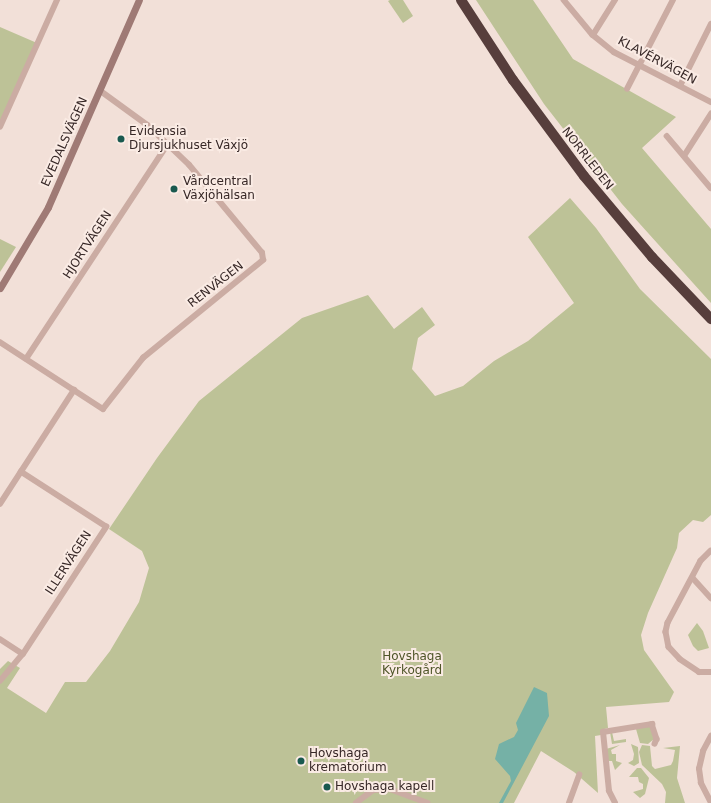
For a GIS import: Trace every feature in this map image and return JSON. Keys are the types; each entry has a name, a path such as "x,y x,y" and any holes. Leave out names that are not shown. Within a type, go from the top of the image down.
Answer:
{"highway":[{"name":"NORRLEDEN","path":"461,0 513,80 584,176 652,257 711,319"},
{"name":"NORRLEDEN","path":"467,0 517,77 588,173 655,253 711,312"}],"street":[{"path":"0,127 56,0"},
{"name":"EVEDALSVÄGEN","path":"0,288 40,223 100,91 139,0"},
{"name":"KLAVÉRVÄGEN","path":"564,0 593,35 614,52 638,66 711,102"},
{"path":"593,35 616,0"},
{"path":"627,89 673,0"},
{"path":"680,86 711,24"},
{"name":"RENVÄGEN","path":"0,342 103,409 143,358 262,260 262,253 209,187 168,144 126,108 100,91"},
{"path":"684,156 711,114"},
{"path":"667,136 711,188"},
{"name":"HJORTVÄGEN","path":"26,359 168,144"},
{"path":"0,504 74,390"},
{"name":"ILLERVÄGEN","path":"21,472 106,527 22,654"},
{"path":"711,551 704,557 668,623 666,639 672,652 684,663 699,672 711,672"},
{"path":"693,578 711,598"},
{"path":"0,639 22,654 0,682"},
{"path":"615,803 609,791 603,732 652,724 657,739 656,744"},
{"path":"711,736 703,751 699,769 701,783 711,803"},
{"path":"569,803 579,775"},
{"path":"356,803 373,790 390,789 428,803"}],"green space":[{"path":"403,0 413,16 403,23 388,1"},
{"path":"476,0 533,0 573,59 676,117 642,148 711,229 711,303 622,204 544,104"},
{"path":"0,27 37,43 0,127"},
{"name":"Hovshaga Kyrkogård","path":"570,198 596,228 640,289 711,359 711,515 703,522 693,520 679,533 677,548 648,613 641,635 644,650 674,692 669,702 606,707 608,728 601,730 601,735 595,736 598,793 574,772 541,751 514,803 0,803 0,669 8,661 20,668 7,688 46,713 65,682 86,682 110,651 139,602 149,568 142,551 109,529 157,458 199,401 302,318 368,295 394,329 422,307 435,325 418,338 412,369 435,396 463,386 494,361 528,341 574,303 528,237"},
{"path":"0,239 16,247 0,272"},
{"path":"697,623 703,631 709,648 698,651 693,646 688,635"},
{"path":"651,726 654,739 648,744 640,743 636,729"},
{"path":"610,732 612,732 614,741 626,739 626,742 612,744"},
{"path":"631,744 638,747 639,763 634,766 628,763 633,760 634,754"},
{"path":"620,745 611,750 612,754 616,754 616,761 622,763 615,770 612,761 607,761 606,749"},
{"path":"642,745 650,746 652,766 655,769 671,765 673,761 675,750 663,748 680,746 677,778 685,803 665,803 666,792 662,784 642,765 639,752"},
{"path":"637,768 641,768 649,778 645,794 640,798 633,792 643,789 643,784 639,782 638,777 629,777"}],"water":[{"path":"534,687 547,693 549,716 503,803 499,803 511,781 510,776 495,759 499,744 514,737 518,730 516,723"}],"place":[{"name":"Evidensia Djursjukhuset Växjö","path":"121,139"},
{"name":"Vårdcentral Växjöhälsan","path":"174,189"},
{"name":"Hovshaga krematorium","path":"301,761"},
{"name":"Hovshaga kapell","path":"327,787"}]}
